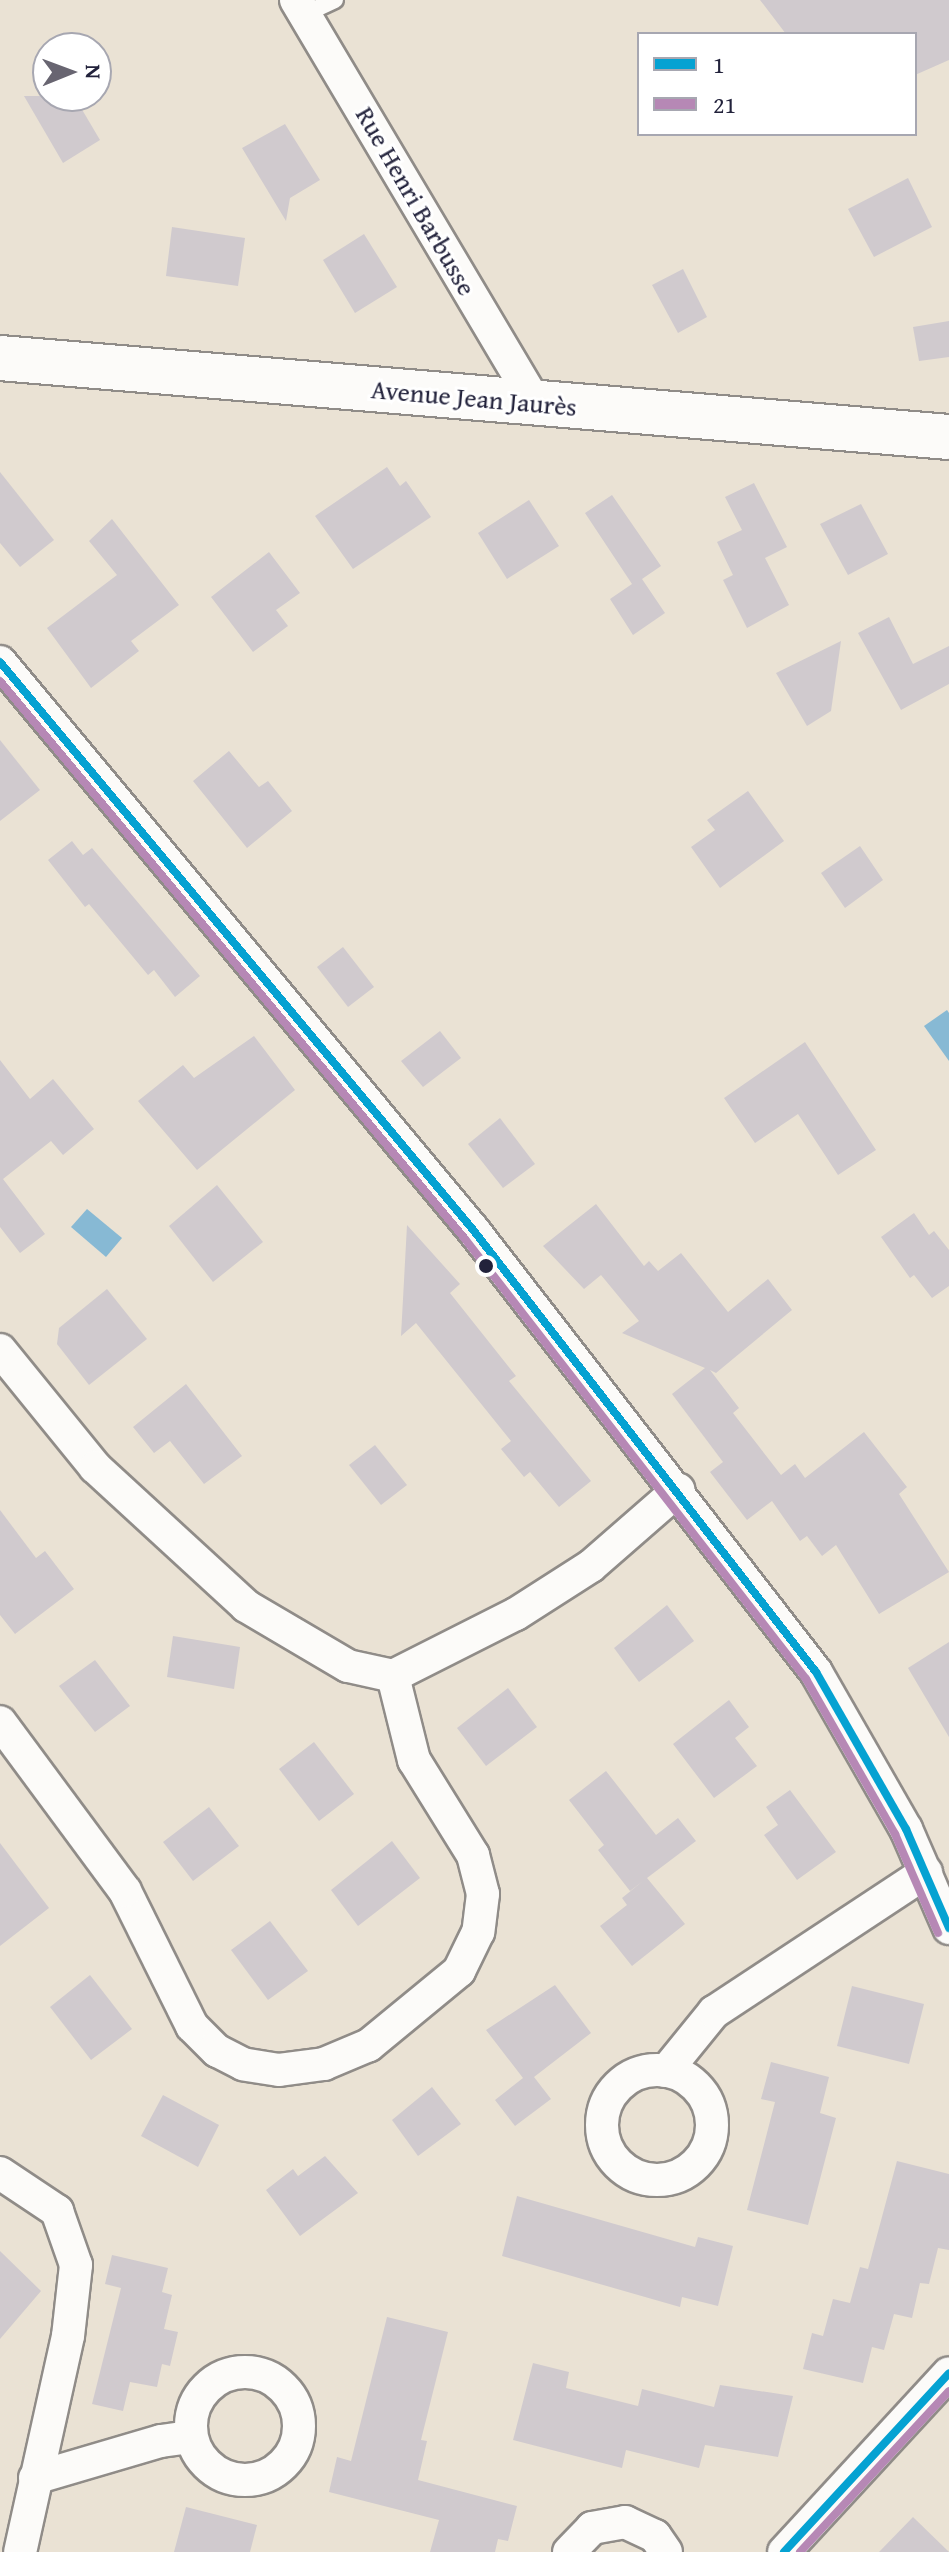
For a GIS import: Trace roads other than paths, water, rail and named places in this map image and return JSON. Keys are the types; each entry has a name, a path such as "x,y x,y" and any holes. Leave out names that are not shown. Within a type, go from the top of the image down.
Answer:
{"main road":[{"name":"Avenue Jean Jaurès","path":"0,358 949,437"}],"street":[{"name":"Rue Henri Barbusse","path":"300,7 535,403"},
{"path":"0,662 474,1231 678,1490 816,1672 926,1872 949,1928"},
{"path":"0,1350 95,1467 246,1606 348,1666 393,1676 516,1614 591,1566 678,1490"},
{"path":"0,1722 125,1891 192,2026 217,2051 243,2064 279,2070 324,2064 369,2045 459,1971 478,1932 483,1894 473,1855 414,1760 393,1676"},
{"path":"666,2071 714,2012 926,1872"},
{"path":"0,2173 57,2211 76,2265 68,2336 20,2552"},
{"path":"784,2552 949,2373"},
{"path":"35,2478 161,2441 191,2437"},
{"path":"569,2552 592,2528 625,2522 655,2536 666,2552"}],"lane":[{"path":"300,7 335,0"}],"water":[{"path":"947,1010 949,1013 949,1061 924,1026"},
{"path":"87,1209 122,1238 106,1257 71,1227"}]}
